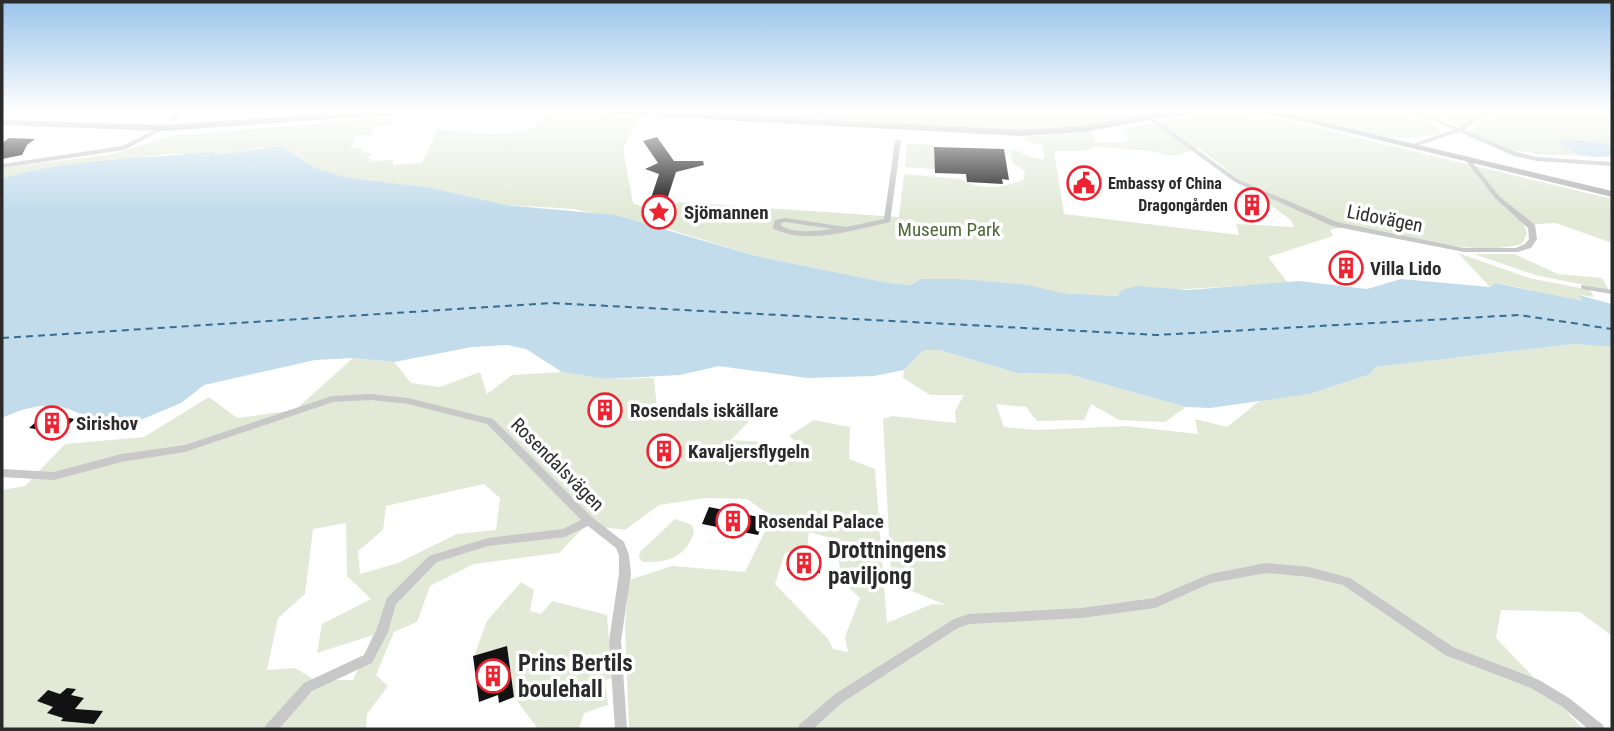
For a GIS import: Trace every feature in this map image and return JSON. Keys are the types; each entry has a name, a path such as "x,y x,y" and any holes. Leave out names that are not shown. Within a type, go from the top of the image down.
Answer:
{"street":[{"path":"2,166 117,150 134,145"},
{"path":"845,229 786,220 778,222 777,227 783,232 804,233 845,229 887,219 897,145"},
{"name":"Lidovägen","path":"1187,145 1237,181 1335,224 1464,250 1509,251 1528,246 1534,239 1532,228 1497,197 1469,161"},
{"path":"1408,145 1612,194"},
{"path":"1497,145 1526,157 1612,164"},
{"path":"1585,287 1612,292"},
{"name":"Rosendalsvägen","path":"2,473 38,476 64,474 121,458 207,442 319,401 371,397 432,405 490,421 589,521 620,545 625,558 615,641 621,729"},
{"path":"271,729 308,687 368,659 383,632 391,601 433,559 488,542 565,533 589,521"},
{"path":"804,729 839,698 954,624 969,619 1082,613 1155,603 1206,580 1275,568 1346,581 1449,652 1535,684 1565,702 1598,729"}],"green space":[{"name":"Museum Park","path":"142,145 351,145 350,148 363,147 361,152 372,153 368,158 373,161 393,160 393,165 422,163 430,145 625,145 623,149 633,203 663,215 679,202 899,217 904,174 961,179 985,187 1001,186 1024,179 1025,171 1013,163 1010,150 1044,159 1043,145 1388,145 1612,199 1612,243 1556,223 1524,225 1527,233 1522,244 1500,248 1435,243 1348,226 1330,230 1333,236 1268,257 1288,283 1118,296 1061,293 961,279 921,279 911,285 889,283 756,256 671,230 574,209 506,205 428,187 349,178 318,169 294,153 265,147 213,155 168,154 44,169 2,178 2,168 114,154","holes":["1096,147 1153,151 1179,155 1199,148 1291,220 1294,227 1236,224 1239,235 1064,214 1054,151 1083,151"]},
{"path":"907,145 934,145 935,169 905,167"},
{"path":"1496,145 1612,145 1612,157 1537,154"},
{"path":"1458,253 1529,278 1590,290 1594,297 1580,295 1584,301 1495,283 1490,287"},
{"path":"1474,254 1514,254 1558,274 1602,278 1609,290 1535,275"},
{"path":"1574,344 1612,347 1612,636 1580,612 1501,610 1496,638 1583,729 629,729 625,628 629,580 672,566 745,572 772,517 747,499 706,498 659,505 625,530 586,525 559,553 474,564 430,586 417,622 394,632 376,675 388,686 367,714 366,729 2,729 2,490 25,486 65,444 144,437 209,397 237,418 295,410 353,358 394,362 411,383 440,387 480,372 487,394 512,375 562,372 605,379 654,378 657,409 705,419 731,408 754,416 731,440 765,442 802,453 801,459 804,448 789,436 814,420 850,427 849,459 875,469 887,623 932,604 946,605 897,585 891,576 883,419 892,416 956,423 955,411 964,395 930,395 903,378 904,370 924,350 939,350 1017,373 1068,374 1186,407 1165,422 1119,420 1091,404 1084,420 1037,421 1026,407 996,404 1004,427 1037,430 1127,426 1198,434 1195,419 1227,427 1262,399 1309,394 1375,367","holes":["484,484 500,498 496,530 457,534 398,563 360,574 358,551 383,530 386,506","346,523 347,576 371,599 322,624 317,653 373,635 353,680 315,680 295,668 267,670 278,618 305,594 313,529","809,532 834,539 843,582 860,598 845,637 848,652 833,649 828,639 775,584 785,553 807,549"]},
{"path":"675,519 692,525 694,532 691,541 675,557 643,562 639,558 640,552"},
{"path":"521,582 534,590 530,611 541,614 552,601 607,615 612,677 605,681 608,705 584,713 579,729 538,729 514,697 507,646 474,656 487,621"}],"water":[{"path":"1565,145 1610,145 1612,155 1591,157 1578,154"},
{"path":"281,146 318,169 349,178 428,187 506,205 615,215 756,256 889,283 911,285 921,279 961,279 1028,285 1061,293 1118,296 1122,290 1137,286 1189,290 1299,281 1367,289 1401,279 1490,287 1495,283 1583,301 1579,295 1612,304 1612,347 1574,344 1375,367 1370,374 1309,394 1210,408 1186,407 1068,374 1017,373 939,350 924,350 904,370 874,376 807,378 719,366 680,375 605,379 562,372 526,349 507,345 472,347 394,362 353,358 315,360 204,385 181,403 131,424 96,425 73,411 50,406 27,409 2,418 2,178 82,163 216,152 215,155"}],"building":[{"path":"2,145 27,145 22,155 2,159"},
{"path":"646,145 663,145 674,161 703,161 704,165 676,172 666,203 650,201 659,174 645,169 658,163"},
{"path":"934,147 1004,149 1009,180 1002,179 1003,184 967,182 966,174 935,173"},
{"name":"Villa Lido","path":"1341,253 1349,254 1359,277 1339,275 1333,260 1344,261"},
{"name":"Sirishov","path":"45,414 75,419 59,433 29,428"},
{"name":"Kavaljersflygeln","path":"665,442 679,448 673,459 665,457 661,465 654,462 658,455 649,453 655,443"},
{"name":"Rosendal Palace","path":"709,507 764,518 758,535 702,524"},
{"name":"Drottningens paviljong","path":"789,554 821,557 820,573 787,570"},
{"name":"Prins Bertils boulehall","path":"507,646 514,697 499,703 498,695 479,702 473,656"},
{"path":"67,688 76,689 71,695 84,698 75,709 103,711 94,724 61,721 63,718 47,713 53,707 37,701 48,690 60,694"}],"ferry route":[{"path":"2,338 552,303 1157,335 1519,315 1612,329"}],"place":[{"name":"Embassy of China","path":"1084,183"},
{"name":"Dragongården","path":"1252,205"},
{"name":"Sjömannen","path":"659,212"},
{"name":"Villa Lido","path":"1346,268"},
{"name":"Rosendals iskällare","path":"605,410"},
{"name":"Sirishov","path":"52,423"},
{"name":"Kavaljersflygeln","path":"664,451"},
{"name":"Rosendal Palace","path":"733,521"},
{"name":"Drottningens paviljong","path":"804,563"},
{"name":"Prins Bertils boulehall","path":"493,676"}]}
